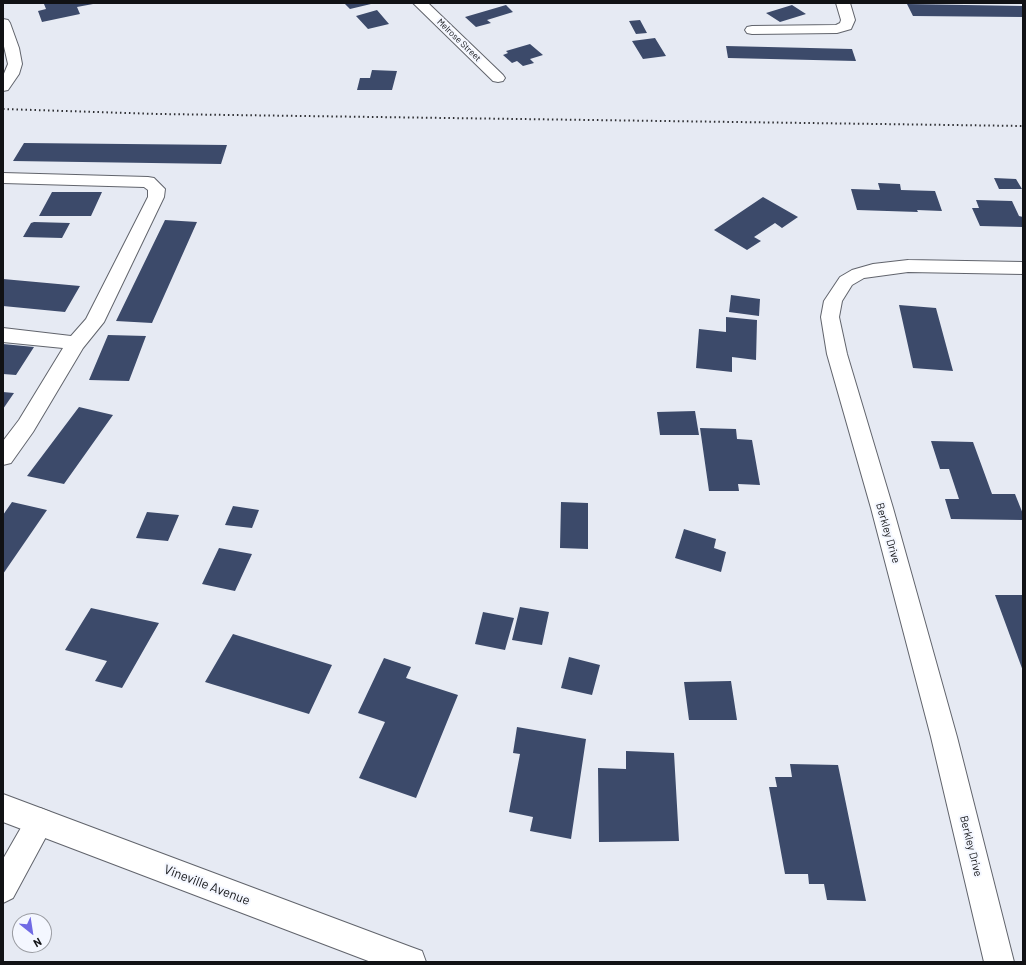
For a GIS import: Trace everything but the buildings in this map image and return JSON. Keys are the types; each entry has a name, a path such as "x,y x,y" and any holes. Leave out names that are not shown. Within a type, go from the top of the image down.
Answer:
{"street":[{"name":"Melrose Street","path":"420,3 498,78"},
{"path":"752,30 837,29 846,26 848,20 843,3"},
{"path":"3,23 12,48 15,64 12,74 3,87"},
{"path":"3,178 148,182 157,189 156,197 94,322 76,343 26,426 3,457"},
{"name":"Berkley Drive","path":"999,962 944,737 882,508 837,354 830,317 832,301 846,281 858,274 908,266 1023,268"},
{"path":"3,335 76,343"},
{"name":"Vineville Avenue","path":"3,808 412,962"},
{"path":"3,888 40,822"}],"railway":[{"path":"3,109 158,114 1023,126"}]}
